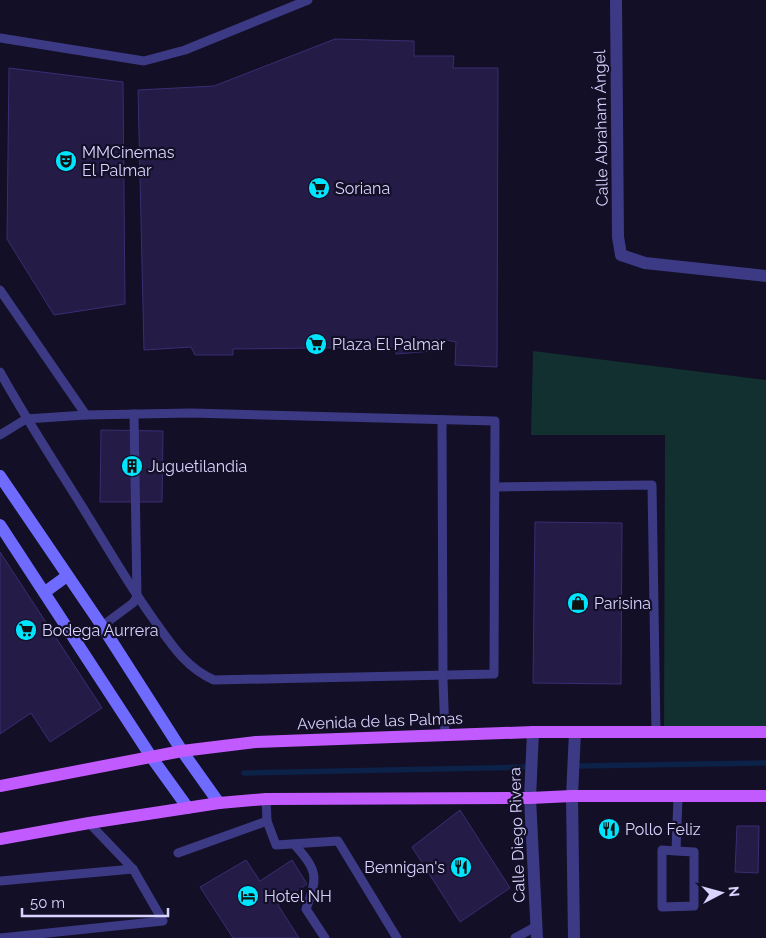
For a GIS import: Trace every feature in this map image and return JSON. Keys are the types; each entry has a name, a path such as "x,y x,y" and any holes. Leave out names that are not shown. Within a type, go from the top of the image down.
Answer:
{"main road":[{"name":"Avenida de las Palmas","path":"0,786 182,751 256,742 533,732 766,732"},
{"path":"0,839 88,823 219,803 266,799 766,796"}],"street":[{"name":"Calle Abraham Ángel","path":"616,0 618,237 621,255 645,263 766,276"},
{"path":"0,476 102,626 182,751 219,803"},
{"path":"0,525 152,758 188,808"},
{"path":"45,592 67,576"},
{"name":"Calle Diego Rivera","path":"533,732 530,798 537,932"},
{"path":"574,938 572,796 575,732"}],"lane":[{"path":"0,38 144,61 186,50 308,0"},
{"path":"0,290 86,415"},
{"path":"0,372 26,419 137,597 173,648 202,675 214,680 494,674 495,421 191,413 86,415 26,419 0,435"},
{"path":"102,626 133,603 137,597 134,414"},
{"path":"442,420 445,735"},
{"path":"495,487 652,485 656,732"},
{"path":"676,851 678,797"},
{"path":"266,799 267,821 276,845 338,841 397,938"},
{"path":"178,853 267,821"},
{"path":"0,938 163,921 132,869 88,823"},
{"path":"294,844 312,868 315,879 314,889 306,909 324,938"},
{"path":"662,850 676,851 694,852 694,906 662,907 662,850"},
{"path":"0,882 132,869"},
{"path":"515,938 537,932"}],"green space":[{"path":"533,351 766,380 766,732 664,732 665,435 531,435"}],"building":[{"name":"Soriana","path":"335,39 414,41 414,56 454,56 453,68 498,68 497,367 455,365 456,342 435,339 433,351 396,354 395,347 233,349 233,355 195,355 191,347 144,350 138,90 214,86"},
{"name":"MMCinemas El Palmar","path":"9,68 123,82 125,304 54,315 7,239"},
{"name":"Juguetilandia","path":"101,430 163,431 162,502 100,502"},
{"name":"Parisina","path":"535,522 622,523 621,684 533,683"},
{"name":"Bodega Aurrera","path":"0,552 102,708 50,742 31,713 0,734"},
{"name":"Bennigan's","path":"460,810 510,888 460,922 412,847"},
{"path":"737,826 759,826 758,873 735,872"},
{"name":"Hotel NH","path":"246,860 260,881 292,860 307,884 278,905 299,938 233,938 200,887"}],"waterway":[{"path":"578,766 766,763"},
{"path":"244,773 530,767"}],"place":[{"name":"MMCinemas El Palmar","path":"66,161"},
{"name":"Soriana","path":"319,188"},
{"name":"Plaza El Palmar","path":"316,344"},
{"name":"Juguetilandia","path":"132,466"},
{"name":"Parisina","path":"578,603"},
{"name":"Bodega Aurrera","path":"26,630"},
{"name":"Pollo Feliz","path":"609,829"},
{"name":"Bennigan's","path":"461,867"},
{"name":"Hotel NH","path":"248,896"}]}
